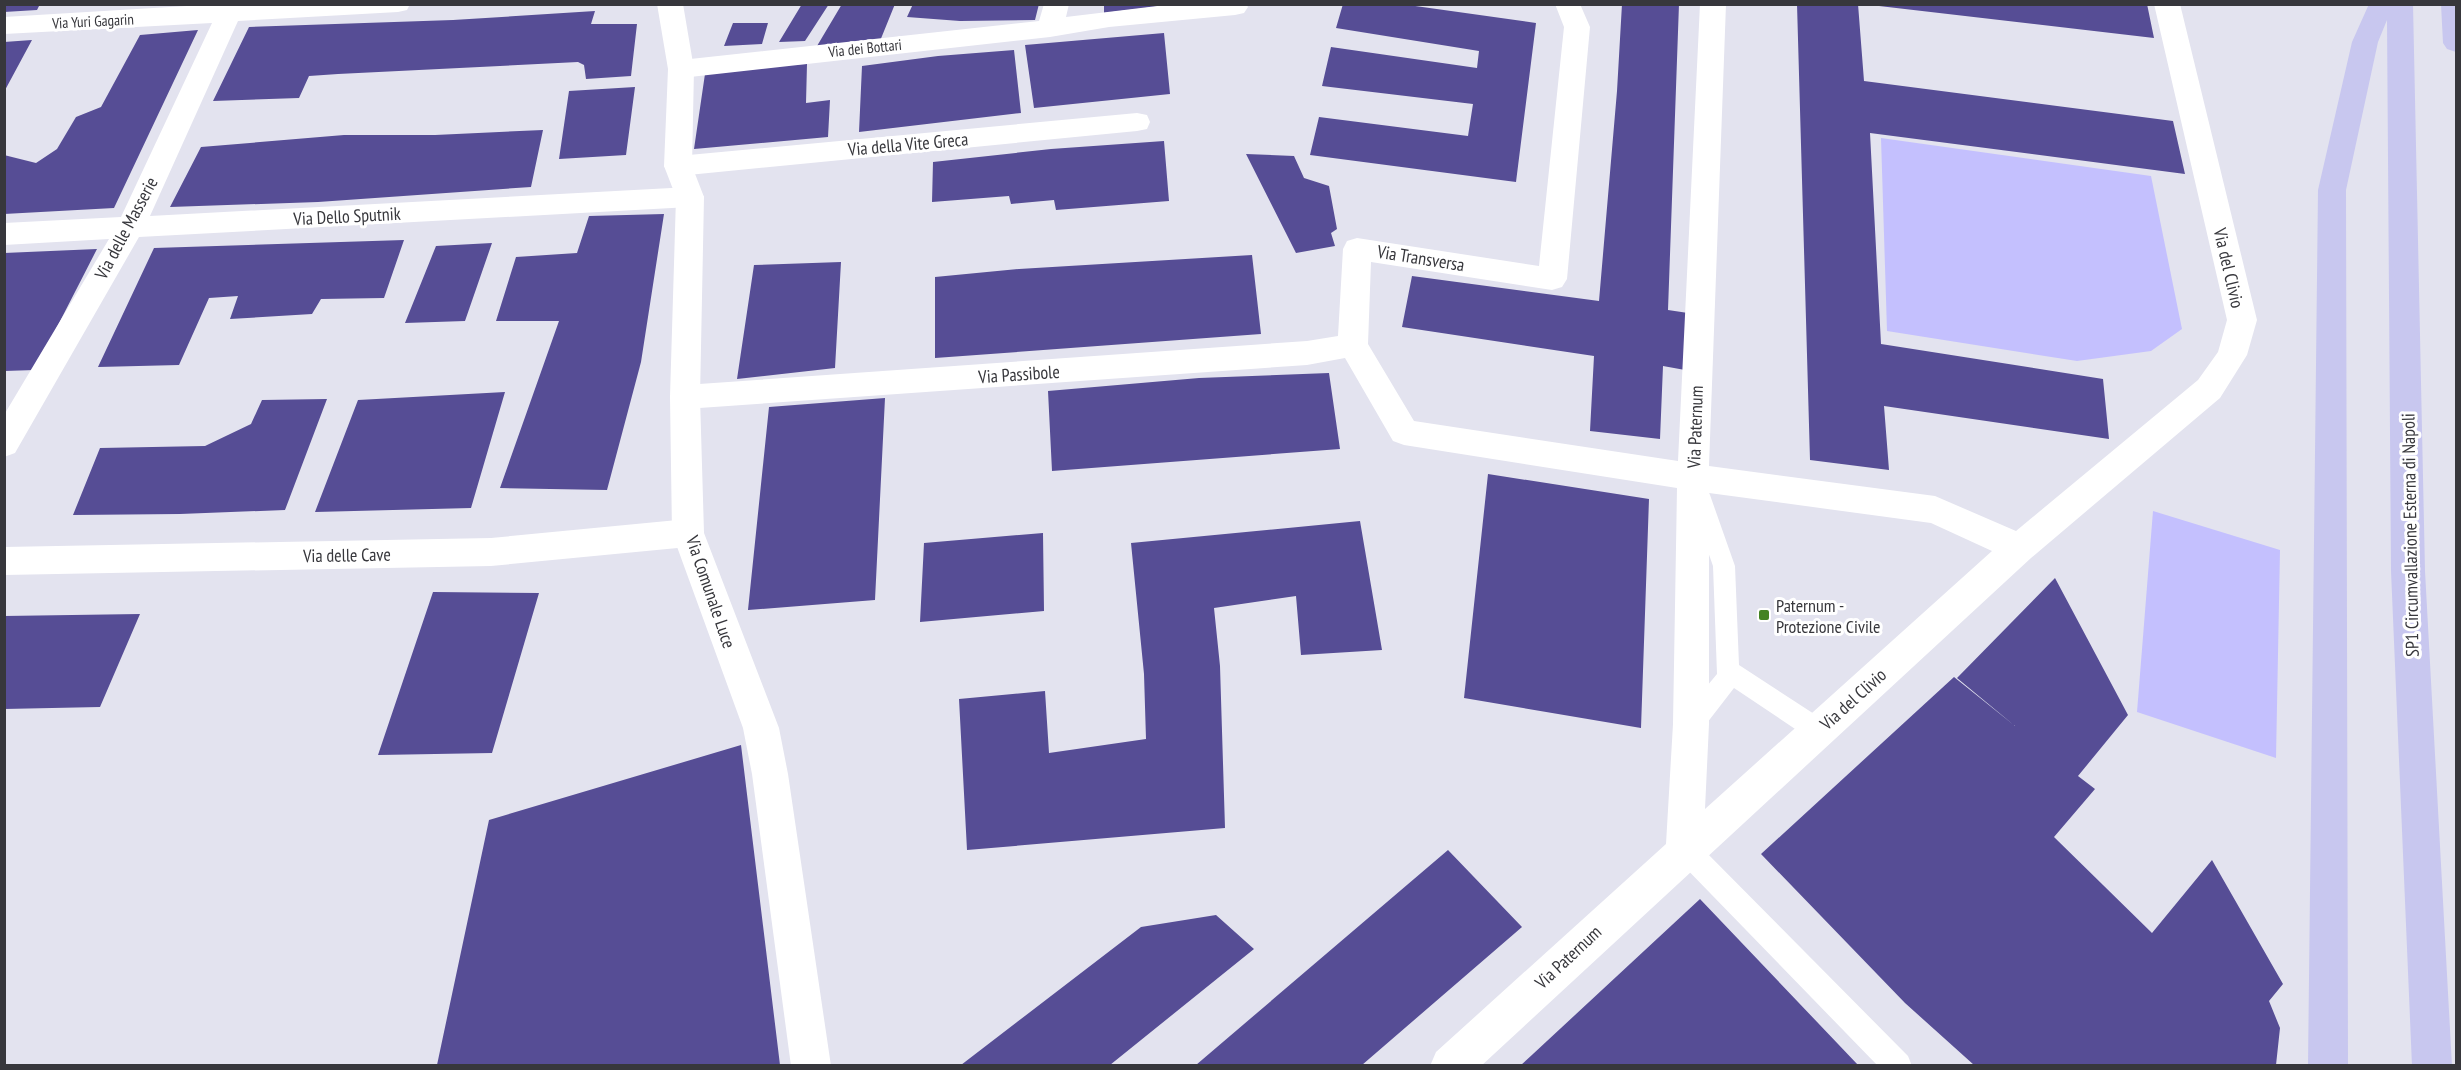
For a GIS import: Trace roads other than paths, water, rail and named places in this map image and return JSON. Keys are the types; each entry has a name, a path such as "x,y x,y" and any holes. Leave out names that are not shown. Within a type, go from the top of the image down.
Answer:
{"highway":[{"path":"2328,1065 2332,190 2365,42 2382,4"},
{"name":"SP1 Circumvallazione Esterna di Napoli","path":"2400,4 2408,572 2432,1065"},
{"path":"2454,4 2457,43"}],"street":[{"name":"Via Yuri Gagarin","path":"4,27 231,9 398,4"},
{"name":"Via Comunale Luce","path":"670,4 681,69 678,166 690,198 685,398 688,533 761,728 770,774 811,1065"},
{"name":"Via Transversa","path":"1353,345 1357,249 1552,279 1577,27 1567,4"},
{"name":"Via Paternum","path":"1450,1065 1685,849 1691,724 1693,477 1713,4"},
{"name":"Via del Clivio","path":"1685,849 1819,731 2019,548 2209,389 2232,355 2242,320 2167,4"},
{"name":"Via dei Bottari","path":"681,69 1053,16 1109,19 1235,7"},
{"name":"Via delle Masserie","path":"4,444 130,228 231,9"},
{"name":"Via della Vite Greca","path":"678,166 1137,123"},
{"name":"Via Dello Sputnik","path":"4,234 690,198"},
{"name":"Via Passibole","path":"685,398 1307,353 1353,345"},
{"path":"1353,345 1404,432 1693,477 1935,510 2019,548"},
{"name":"Via delle Cave","path":"4,561 491,552 688,533"}],"lane":[{"path":"1693,477 1724,566 1725,663 1731,674 1819,731"},
{"path":"1691,724 1731,674"},
{"path":"1685,849 1898,1065"}],"place":[{"name":"Paternum - Protezione Civile","path":"1764,615"}]}
